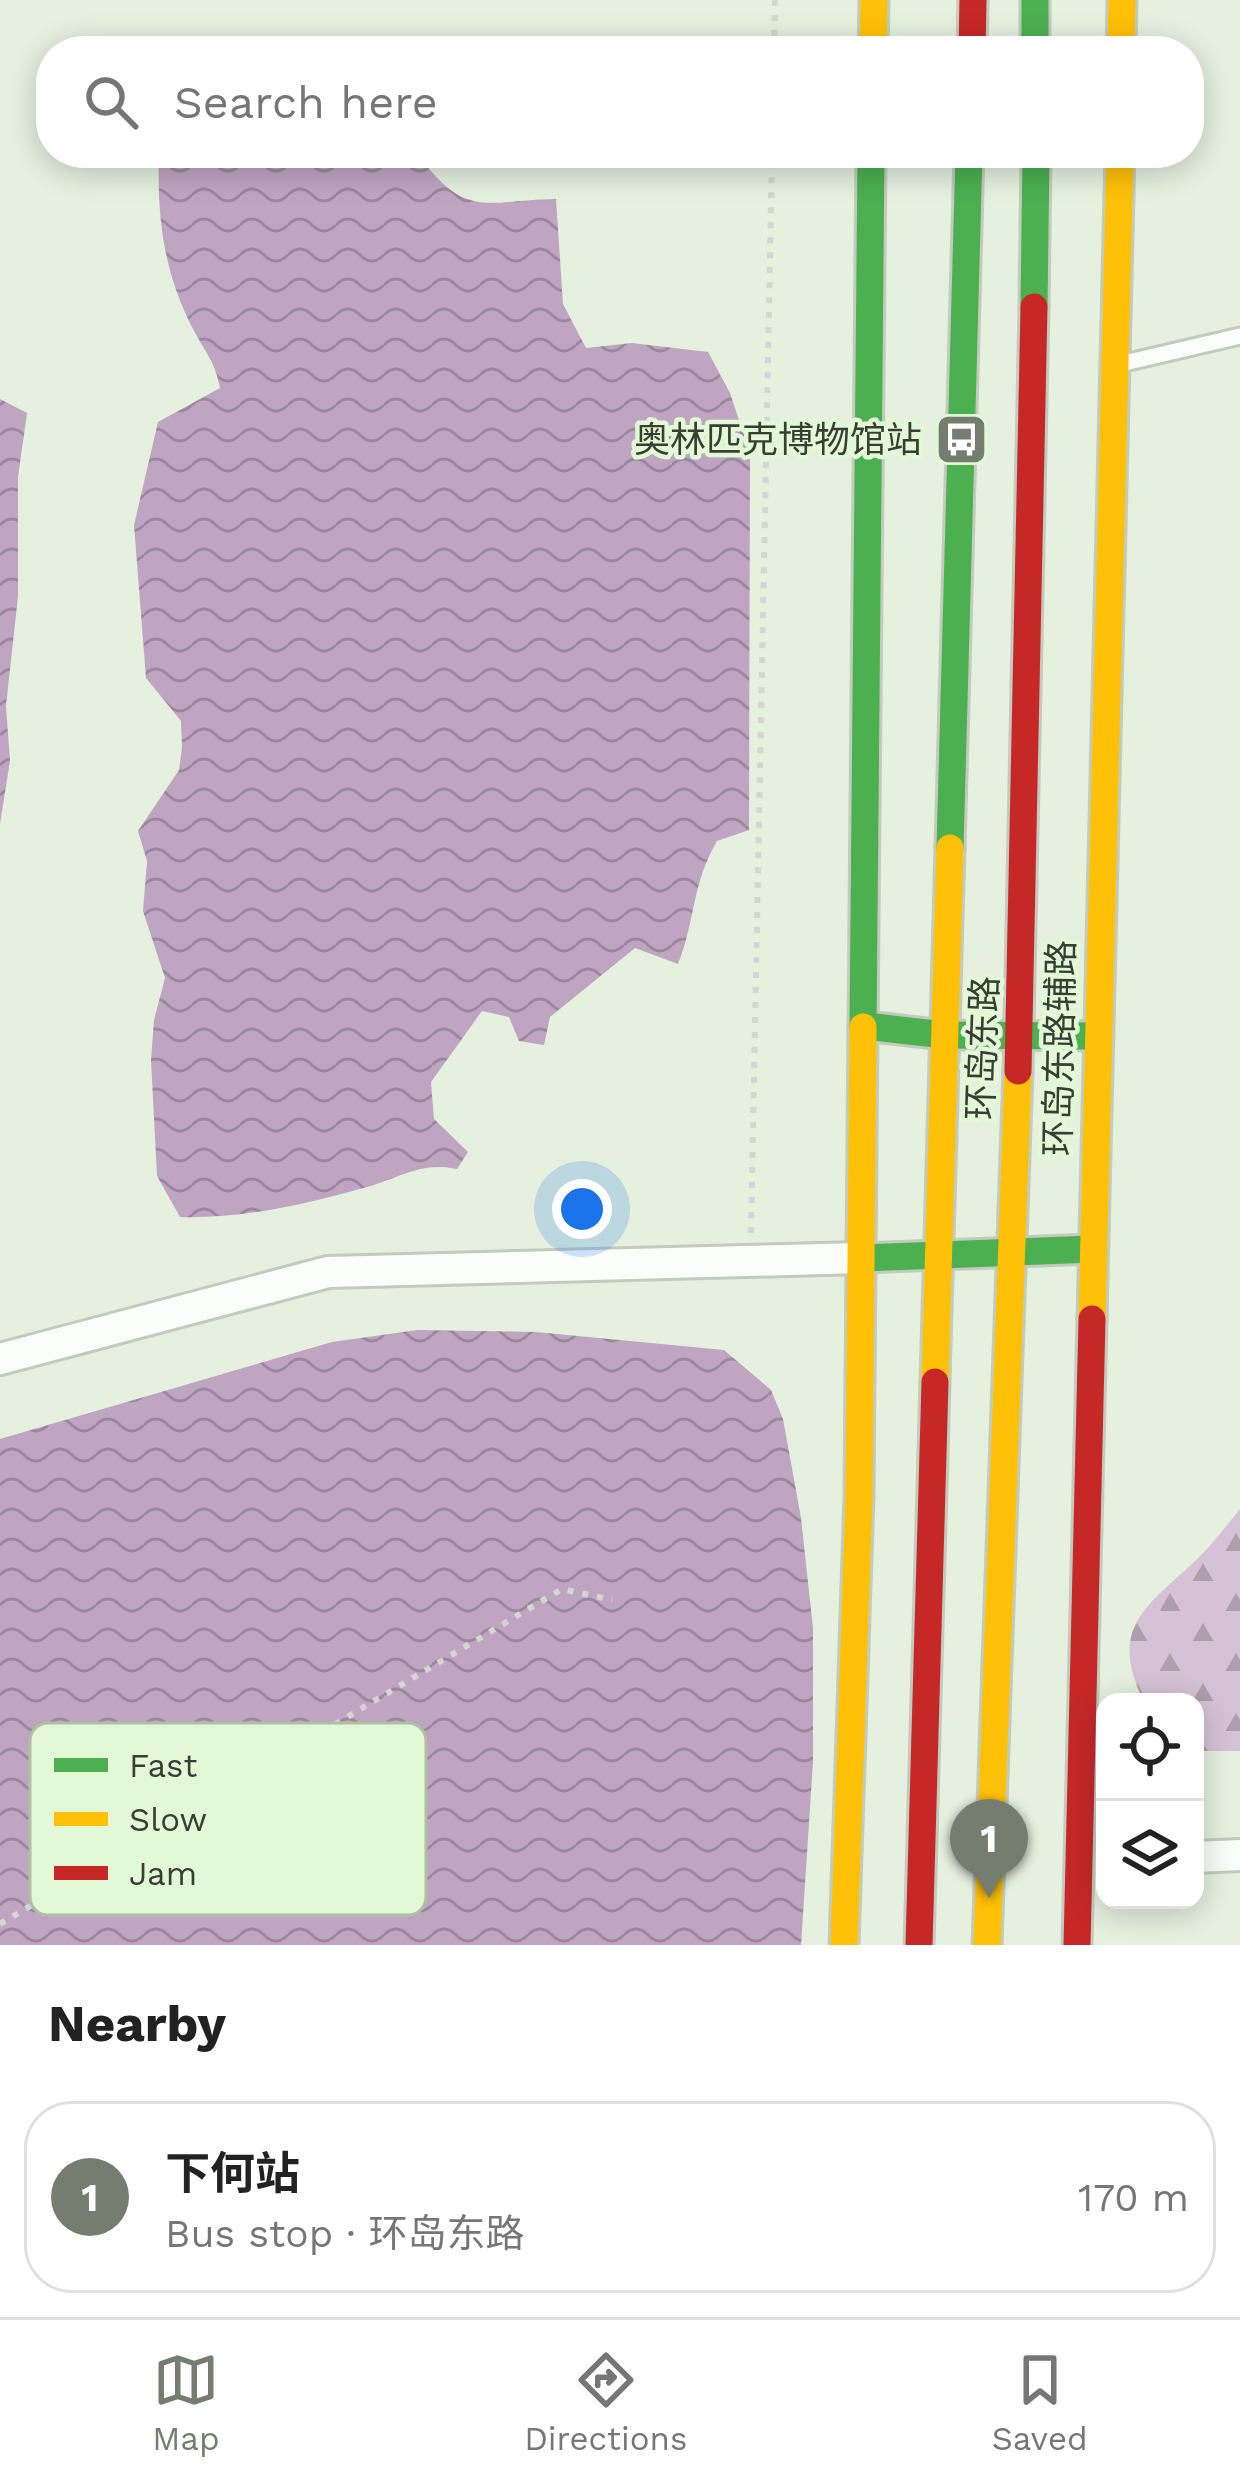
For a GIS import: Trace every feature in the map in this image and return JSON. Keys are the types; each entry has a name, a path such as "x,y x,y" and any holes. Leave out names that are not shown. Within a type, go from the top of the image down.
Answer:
{"main road":[{"path":"873,36 874,0"},
{"path":"972,36 973,0"},
{"path":"1035,0 1035,36"},
{"path":"1121,36 1122,0"},
{"path":"844,1945 866,1026 871,168"},
{"name":"环岛东路","path":"919,1945 969,168"},
{"name":"环岛东路","path":"987,1945 1019,1035 1036,168"},
{"name":"环岛东路辅路","path":"1077,1945 1092,1862 1092,1249 1120,168"},
{"path":"866,1026 944,1035 1096,1036"},
{"path":"862,1258 1092,1249"}],"street":[{"path":"0,1359 328,1272 862,1258"},
{"path":"1204,1857 1240,1856"}],"lane":[{"path":"1116,365 1240,335"}],"path":[{"path":"774,36 775,0"},
{"path":"750,1260 772,168"},
{"path":"336,1723 562,1588 612,1600"},
{"path":"0,1924 30,1906"}],"green space":[{"path":"1240,1509 1240,1751 1204,1751 1204,1693 1141,1693 1134,1676 1131,1636 1138,1620"}],"water":[{"path":"159,168 429,168 449,189 478,202 556,199 563,304 586,348 632,343 708,352 730,393 750,453 749,830 717,841 702,873 678,964 635,948 550,1017 544,1045 519,1041 509,1017 482,1011 431,1082 434,1119 468,1152 457,1169 422,1169 298,1204 203,1217 180,1217 157,1176 151,1060 154,1020 165,978 143,911 147,861 138,831 179,770 182,748 181,721 146,678 134,525 158,422 220,388 169,265"},
{"path":"0,399 27,413 18,477 18,596 6,706 10,761 0,824"},
{"path":"417,1330 536,1332 724,1350 771,1390 783,1419 801,1518 813,1628 813,1762 801,1945 0,1945 0,1439 332,1342"}],"traffic: fast":[{"path":"1035,0 1035,36"},
{"path":"863,1027 871,168"},
{"path":"950,848 969,168"},
{"path":"1034,307 1036,168"},
{"path":"866,1026 944,1035 1096,1036"},
{"path":"862,1258 1092,1249"}],"traffic: slow":[{"path":"873,36 874,0"},
{"path":"1121,36 1122,0"},
{"path":"1092,1319 1120,168"},
{"path":"935,1382 950,848"},
{"path":"844,1945 859,1496 863,1027"},
{"path":"987,1945 1018,1071"}],"traffic: jam":[{"path":"972,36 973,0"},
{"path":"1018,1071 1034,307"},
{"path":"1077,1945 1092,1319"},
{"path":"919,1945 935,1382"}],"place":[{"name":"奥林匹克博物馆站","path":"961,440"},
{"name":"下何站","path":"989,1898"}]}
